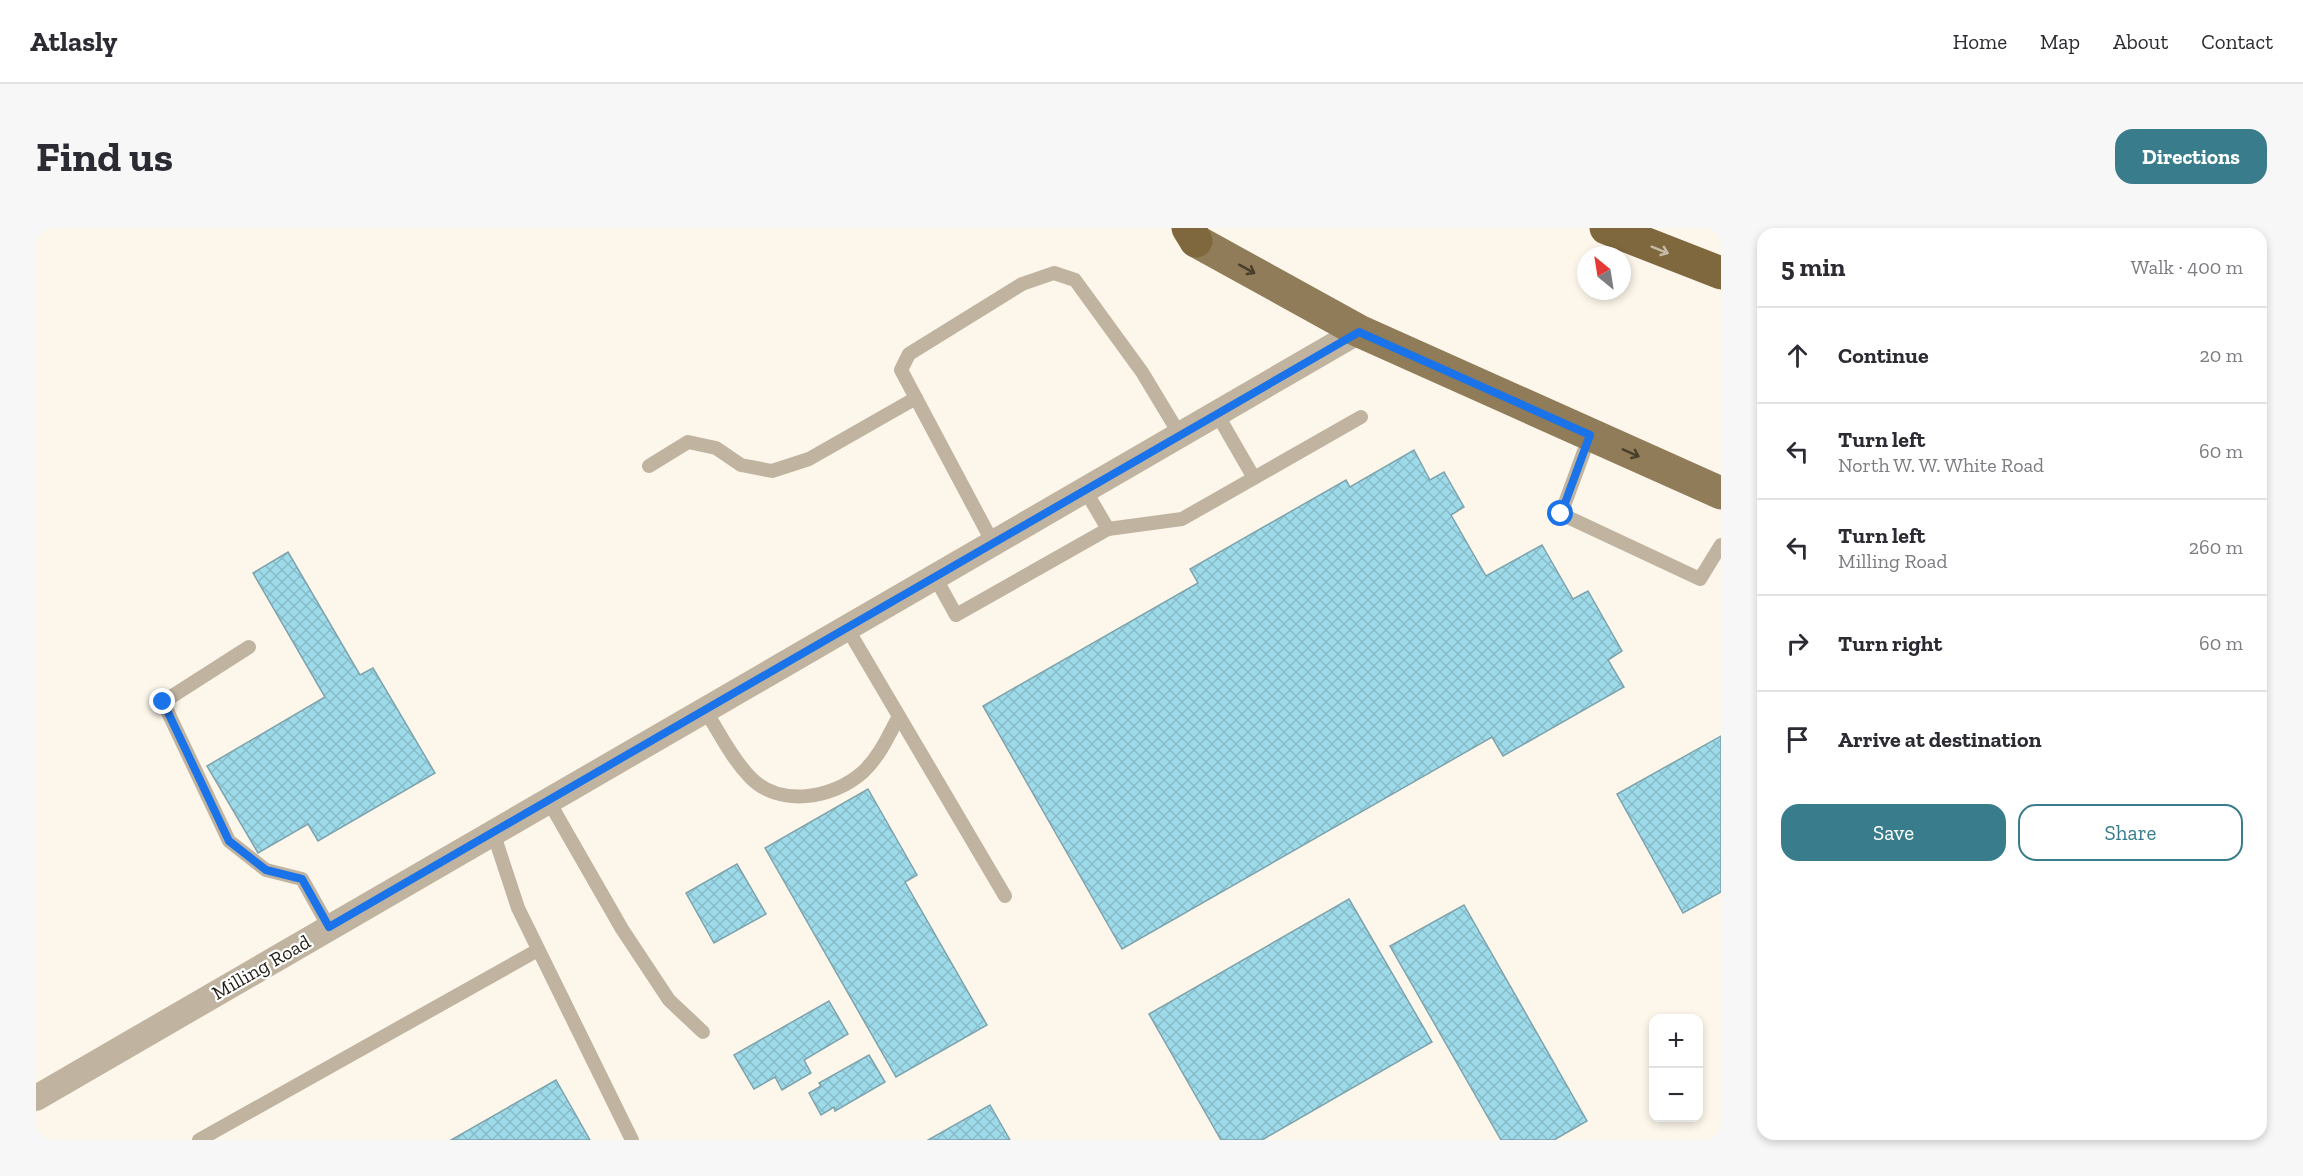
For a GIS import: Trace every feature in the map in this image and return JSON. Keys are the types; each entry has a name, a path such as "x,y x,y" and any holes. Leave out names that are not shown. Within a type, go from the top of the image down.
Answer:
{"highway":[{"path":"1606,228 1721,273"}],"main road":[{"path":"1192,235 1359,332 1721,493"}],"street":[{"name":"Milling Road","path":"38,1094 1359,332"}],"lane":[{"path":"993,543 901,370 909,354 1022,284 1054,273 1075,280 1142,372 1180,435"},
{"path":"649,466 688,442 717,448 741,465 772,471 809,459 916,398"},
{"path":"1217,414 1254,478"},
{"path":"934,577 956,615 1108,529 1182,519 1361,417"},
{"path":"1590,435 1561,514 1700,579 1721,545"},
{"path":"1085,490 1108,529"},
{"path":"847,628 1005,896"},
{"path":"249,647 163,702 229,841 266,870 302,879 329,927"},
{"path":"705,710 749,777 763,787 800,797 819,795 840,787 862,772 879,753 898,718"},
{"path":"548,800 622,929 669,1000 703,1032"},
{"path":"493,832 518,908 632,1140"},
{"path":"199,1140 538,950"}],"building":[{"path":"1414,450 1430,480 1444,472 1464,507 1451,515 1486,576 1542,545 1573,599 1588,591 1622,651 1608,660 1624,687 1503,756 1492,737 1122,949 983,706 1198,583 1190,569 1346,480 1350,487"},
{"path":"288,552 360,675 373,668 435,773 318,841 308,824 258,853 207,766 325,697 253,573"},
{"path":"1721,736 1721,892 1683,913 1617,794"},
{"path":"868,789 917,875 905,882 987,1025 896,1077 765,848"},
{"path":"737,864 766,914 714,943 686,893"},
{"path":"1349,899 1432,1042 1262,1140 1221,1140 1149,1014"},
{"path":"1464,905 1587,1121 1554,1140 1501,1140 1390,946"},
{"path":"829,1001 848,1034 804,1060 811,1073 782,1090 775,1077 754,1089 734,1055"},
{"path":"869,1055 885,1082 835,1111 834,1107 821,1115 809,1093 821,1086 819,1083"},
{"path":"556,1080 590,1140 451,1140"},
{"path":"990,1105 1010,1140 928,1140"}],"route":[{"path":"163,702 229,841 266,870 302,879 329,927 1359,332 1590,435 1561,514"}]}
